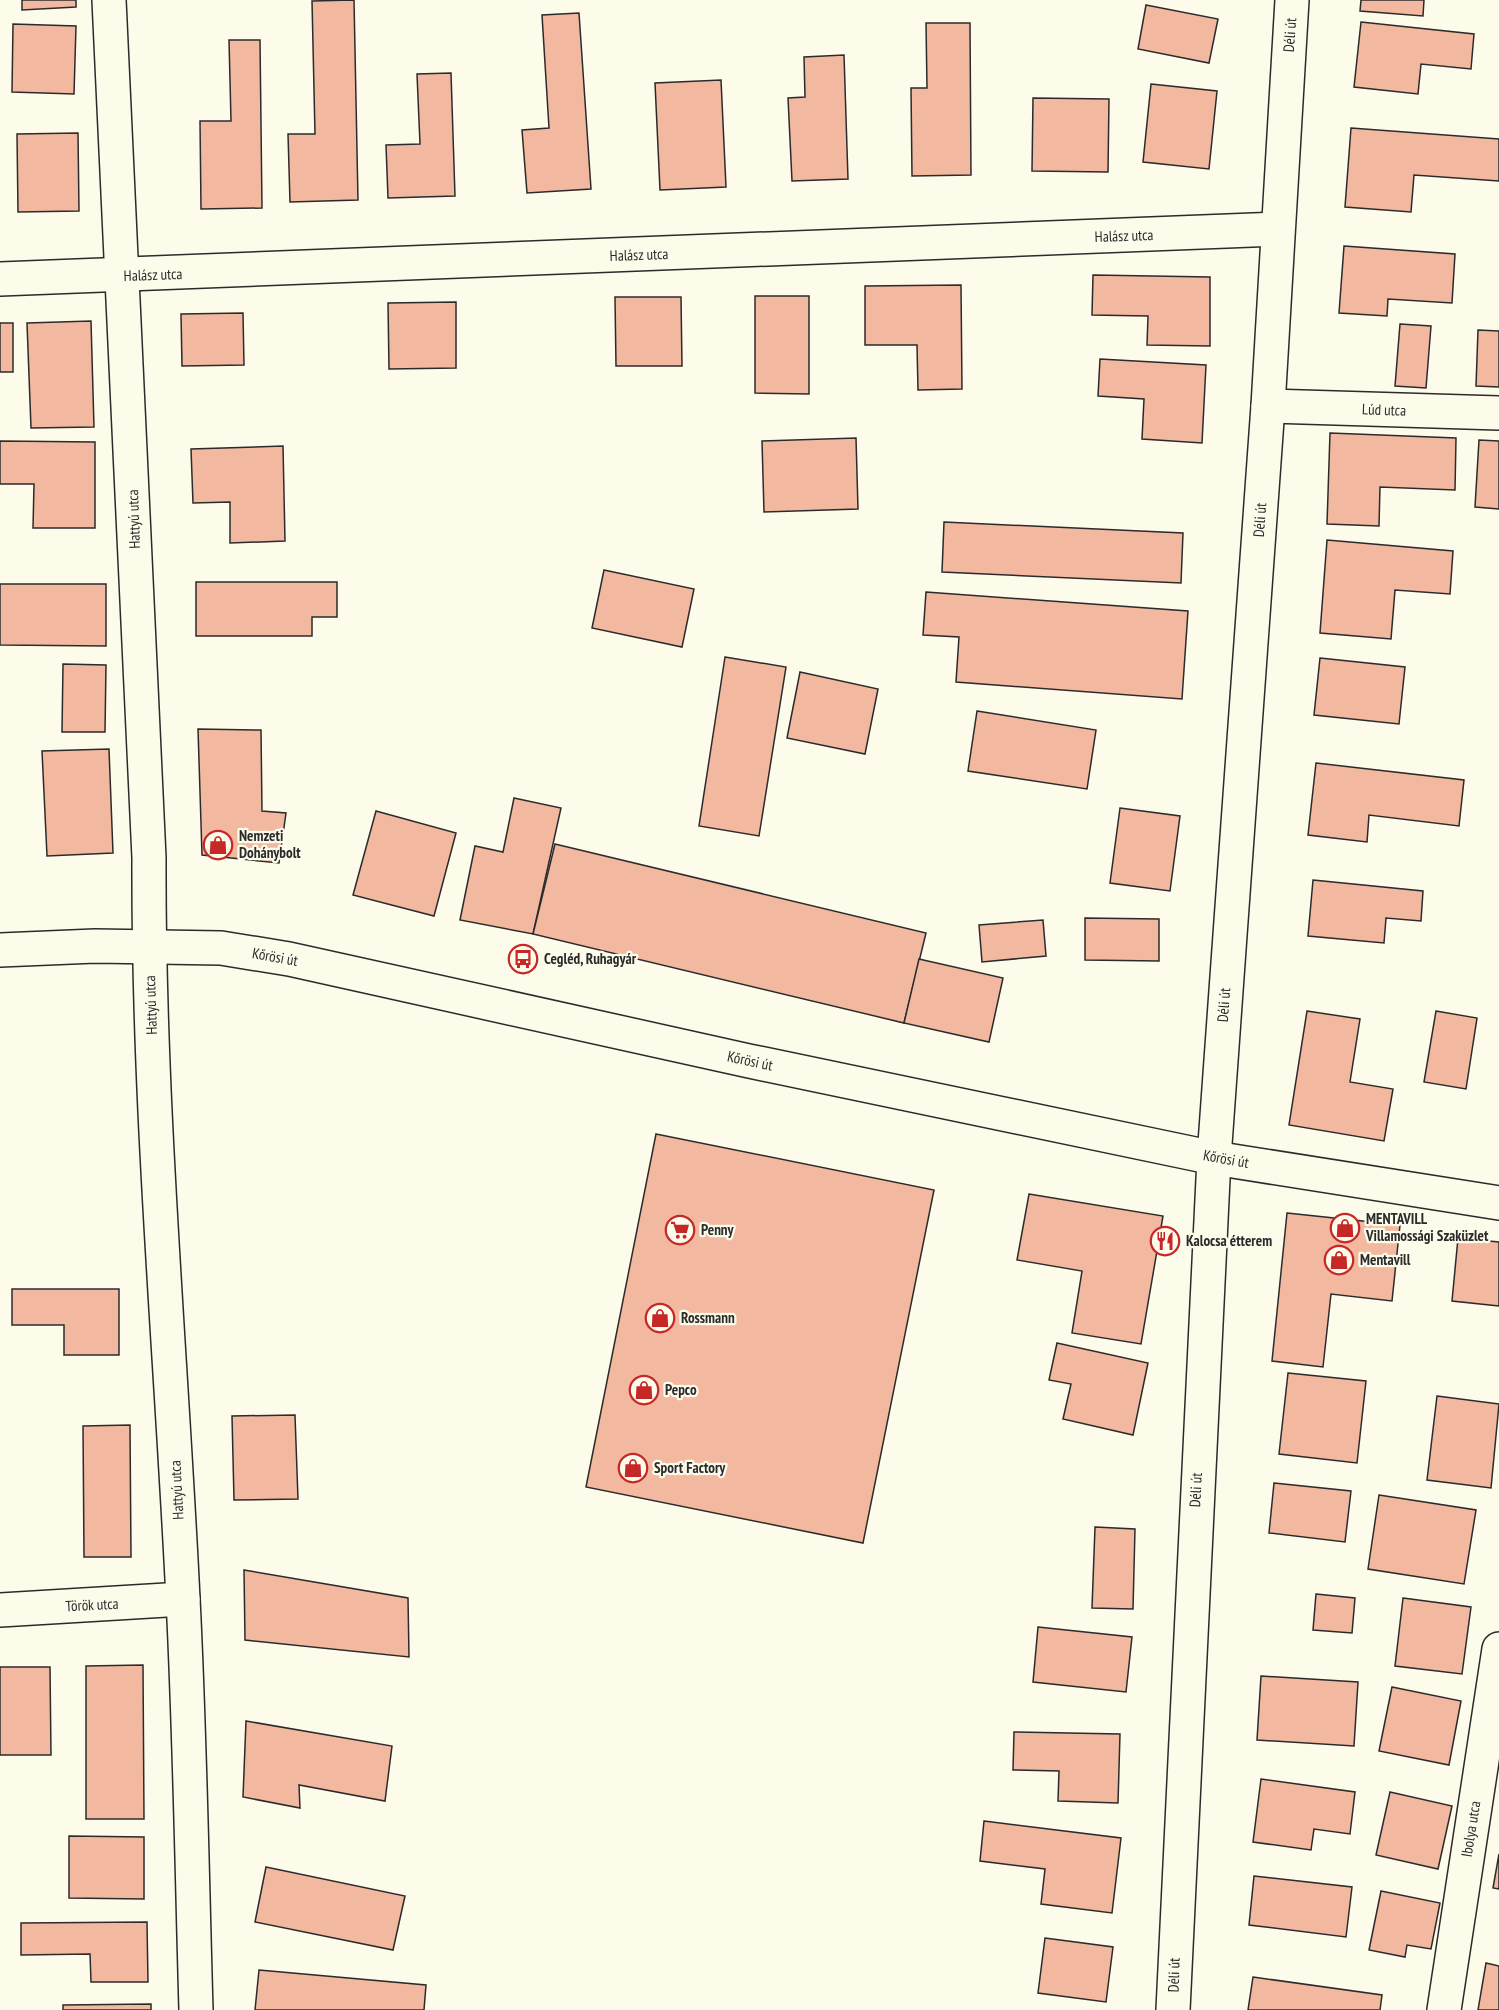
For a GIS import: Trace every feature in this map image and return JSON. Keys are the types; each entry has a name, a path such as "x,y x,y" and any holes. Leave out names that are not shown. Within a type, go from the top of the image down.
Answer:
{"street":[{"name":"Hattyú utca","path":"109,0 124,276 149,858 149,949 157,1166 183,1599 196,2010"},
{"name":"Déli út","path":"1173,2010 1206,1277 1268,406 1292,0"},
{"name":"Halász utca","path":"0,279 124,276 1277,229"},
{"name":"Lúd utca","path":"1268,406 1499,413"},
{"name":"Kőrösi út","path":"0,950 95,946 149,949 221,948 289,959 749,1061 1214,1158 1499,1203"},
{"name":"Török utca","path":"0,1610 183,1599"},
{"name":"Ibolya utca","path":"1444,2010 1499,1649"}],"building":[{"path":"22,0 76,0 76,7 22,10"},
{"path":"354,0 358,200 290,202 288,134 315,134 312,1"},
{"path":"1361,0 1424,0 1423,16 1360,11"},
{"path":"1146,5 1218,19 1209,63 1138,49"},
{"path":"579,13 591,189 527,193 522,130 549,128 542,15"},
{"path":"1361,22 1474,34 1471,69 1421,64 1418,94 1354,87"},
{"path":"926,23 970,23 971,175 912,176 911,88 927,88"},
{"path":"13,24 76,26 74,94 12,92"},
{"path":"229,40 260,40 262,208 201,209 200,121 231,121"},
{"path":"844,55 848,179 792,181 788,98 805,97 804,57"},
{"path":"451,73 455,196 388,198 386,145 420,144 417,74"},
{"path":"721,80 726,187 660,190 655,83"},
{"path":"1151,84 1217,91 1209,169 1143,162"},
{"path":"1033,98 1109,99 1108,172 1032,171"},
{"path":"1351,128 1499,139 1499,181 1414,175 1411,212 1345,207"},
{"path":"78,133 79,211 18,212 17,134"},
{"path":"1344,246 1455,254 1452,303 1388,299 1387,316 1339,313"},
{"path":"1093,275 1210,277 1210,346 1147,345 1148,316 1092,315"},
{"path":"961,285 962,389 918,390 917,345 865,345 865,286"},
{"path":"755,296 809,296 809,394 755,393"},
{"path":"615,297 681,297 682,366 616,366"},
{"path":"456,302 456,368 389,369 388,303"},
{"path":"243,313 244,365 182,366 181,314"},
{"path":"91,321 94,427 31,428 27,323"},
{"path":"0,323 13,323 13,372 0,372"},
{"path":"1400,324 1431,326 1426,388 1395,386"},
{"path":"1478,330 1499,331 1499,387 1476,386"},
{"path":"1100,359 1206,365 1202,443 1142,439 1144,399 1098,396"},
{"path":"1330,433 1456,438 1455,490 1380,487 1379,526 1327,524"},
{"path":"856,438 858,509 764,512 762,441"},
{"path":"1479,440 1499,441 1499,509 1475,507"},
{"path":"0,441 95,442 95,528 33,528 34,484 0,484"},
{"path":"283,446 285,541 230,543 230,502 193,503 191,449"},
{"path":"944,522 1183,533 1181,583 942,572"},
{"path":"1327,540 1453,551 1450,594 1395,590 1391,639 1320,633"},
{"path":"604,570 694,589 682,647 592,628"},
{"path":"196,582 337,582 337,617 312,617 312,636 196,636"},
{"path":"0,584 106,584 106,646 0,645"},
{"path":"926,592 1188,611 1182,699 956,682 959,637 923,635"},
{"path":"725,657 786,667 759,836 699,826"},
{"path":"1320,658 1405,667 1399,724 1314,715"},
{"path":"63,664 106,665 105,732 62,732"},
{"path":"800,672 878,689 865,754 787,738"},
{"path":"977,711 1096,730 1087,789 968,771"},
{"path":"198,729 261,730 262,811 286,813 279,863 202,855"},
{"path":"109,749 113,853 47,856 42,751"},
{"path":"1316,763 1464,780 1459,826 1369,815 1367,842 1308,835"},
{"path":"514,798 561,808 533,934 460,920 475,846 503,852"},
{"path":"1120,808 1180,816 1170,891 1110,883"},
{"path":"376,811 456,833 434,916 353,895"},
{"path":"555,844 926,933 904,1023 533,934"},
{"path":"1313,880 1423,891 1421,921 1386,918 1384,943 1308,936"},
{"path":"1085,918 1159,919 1159,961 1085,960"},
{"path":"1043,920 1046,956 982,962 979,925"},
{"path":"919,959 1003,978 989,1042 904,1023"},
{"path":"1307,1011 1360,1019 1350,1082 1393,1089 1384,1141 1289,1125"},
{"path":"1436,1011 1477,1018 1466,1089 1424,1082"},
{"path":"656,1134 934,1190 863,1543 586,1487"},
{"path":"1029,1194 1163,1216 1141,1344 1072,1333 1082,1271 1017,1260"},
{"name":"Mentavill","path":"1287,1213 1400,1225 1392,1301 1331,1294 1323,1367 1272,1361"},
{"path":"1458,1238 1499,1242 1499,1306 1452,1301"},
{"path":"12,1289 119,1289 119,1355 64,1355 64,1325 12,1325"},
{"path":"1057,1343 1148,1363 1133,1435 1063,1419 1071,1384 1049,1380"},
{"path":"1288,1373 1366,1381 1357,1463 1279,1454"},
{"path":"1437,1396 1499,1404 1491,1488 1427,1480"},
{"path":"295,1415 298,1499 234,1500 232,1416"},
{"path":"130,1425 131,1557 84,1557 83,1426"},
{"path":"1274,1483 1351,1491 1345,1542 1269,1533"},
{"path":"1379,1495 1476,1510 1464,1584 1368,1569"},
{"path":"1095,1527 1135,1529 1133,1609 1092,1608"},
{"path":"244,1570 408,1598 409,1657 245,1640"},
{"path":"1316,1594 1355,1598 1352,1633 1313,1630"},
{"path":"1403,1598 1471,1607 1462,1674 1395,1666"},
{"path":"1038,1627 1132,1637 1126,1692 1033,1682"},
{"path":"143,1665 144,1819 86,1819 86,1666"},
{"path":"0,1667 50,1667 51,1755 0,1755"},
{"path":"1261,1676 1358,1682 1354,1746 1257,1740"},
{"path":"1392,1687 1461,1701 1449,1765 1379,1751"},
{"path":"246,1721 392,1746 385,1801 299,1785 300,1808 243,1797"},
{"path":"1014,1732 1120,1734 1118,1803 1058,1801 1059,1771 1013,1770"},
{"path":"1261,1779 1355,1792 1350,1834 1314,1829 1311,1850 1253,1842"},
{"path":"1390,1792 1452,1806 1438,1869 1376,1855"},
{"path":"984,1821 1121,1838 1112,1913 1041,1904 1045,1869 980,1861"},
{"path":"69,1836 144,1837 144,1899 69,1898"},
{"path":"1499,1854 1499,1889 1493,1888"},
{"path":"266,1867 405,1896 393,1950 255,1922"},
{"path":"1254,1876 1352,1887 1346,1937 1249,1925"},
{"path":"1381,1891 1440,1903 1431,1949 1407,1945 1405,1957 1369,1950"},
{"path":"147,1922 148,1982 91,1982 90,1954 21,1955 21,1923"},
{"path":"1045,1938 1113,1947 1106,2002 1038,1993"},
{"path":"1486,1963 1499,1966 1499,2010 1478,2010"},
{"path":"259,1970 426,1985 424,2010 255,2010"},
{"path":"1253,1977 1382,1995 1380,2010 1248,2010"},
{"path":"151,2004 151,2010 63,2010 63,2005"}],"place":[{"name":"Nemzeti Dohánybolt","path":"218,845"},
{"name":"Cegléd, Ruhagyár","path":"523,959"},
{"name":"MENTAVILL Villamossági Szaküzlet","path":"1345,1228"},
{"name":"Penny","path":"680,1230"},
{"name":"Kalocsa étterem","path":"1165,1241"},
{"name":"Mentavill","path":"1339,1260"},
{"name":"Rossmann","path":"660,1318"},
{"name":"Pepco","path":"644,1390"},
{"name":"Sport Factory","path":"633,1468"}]}
